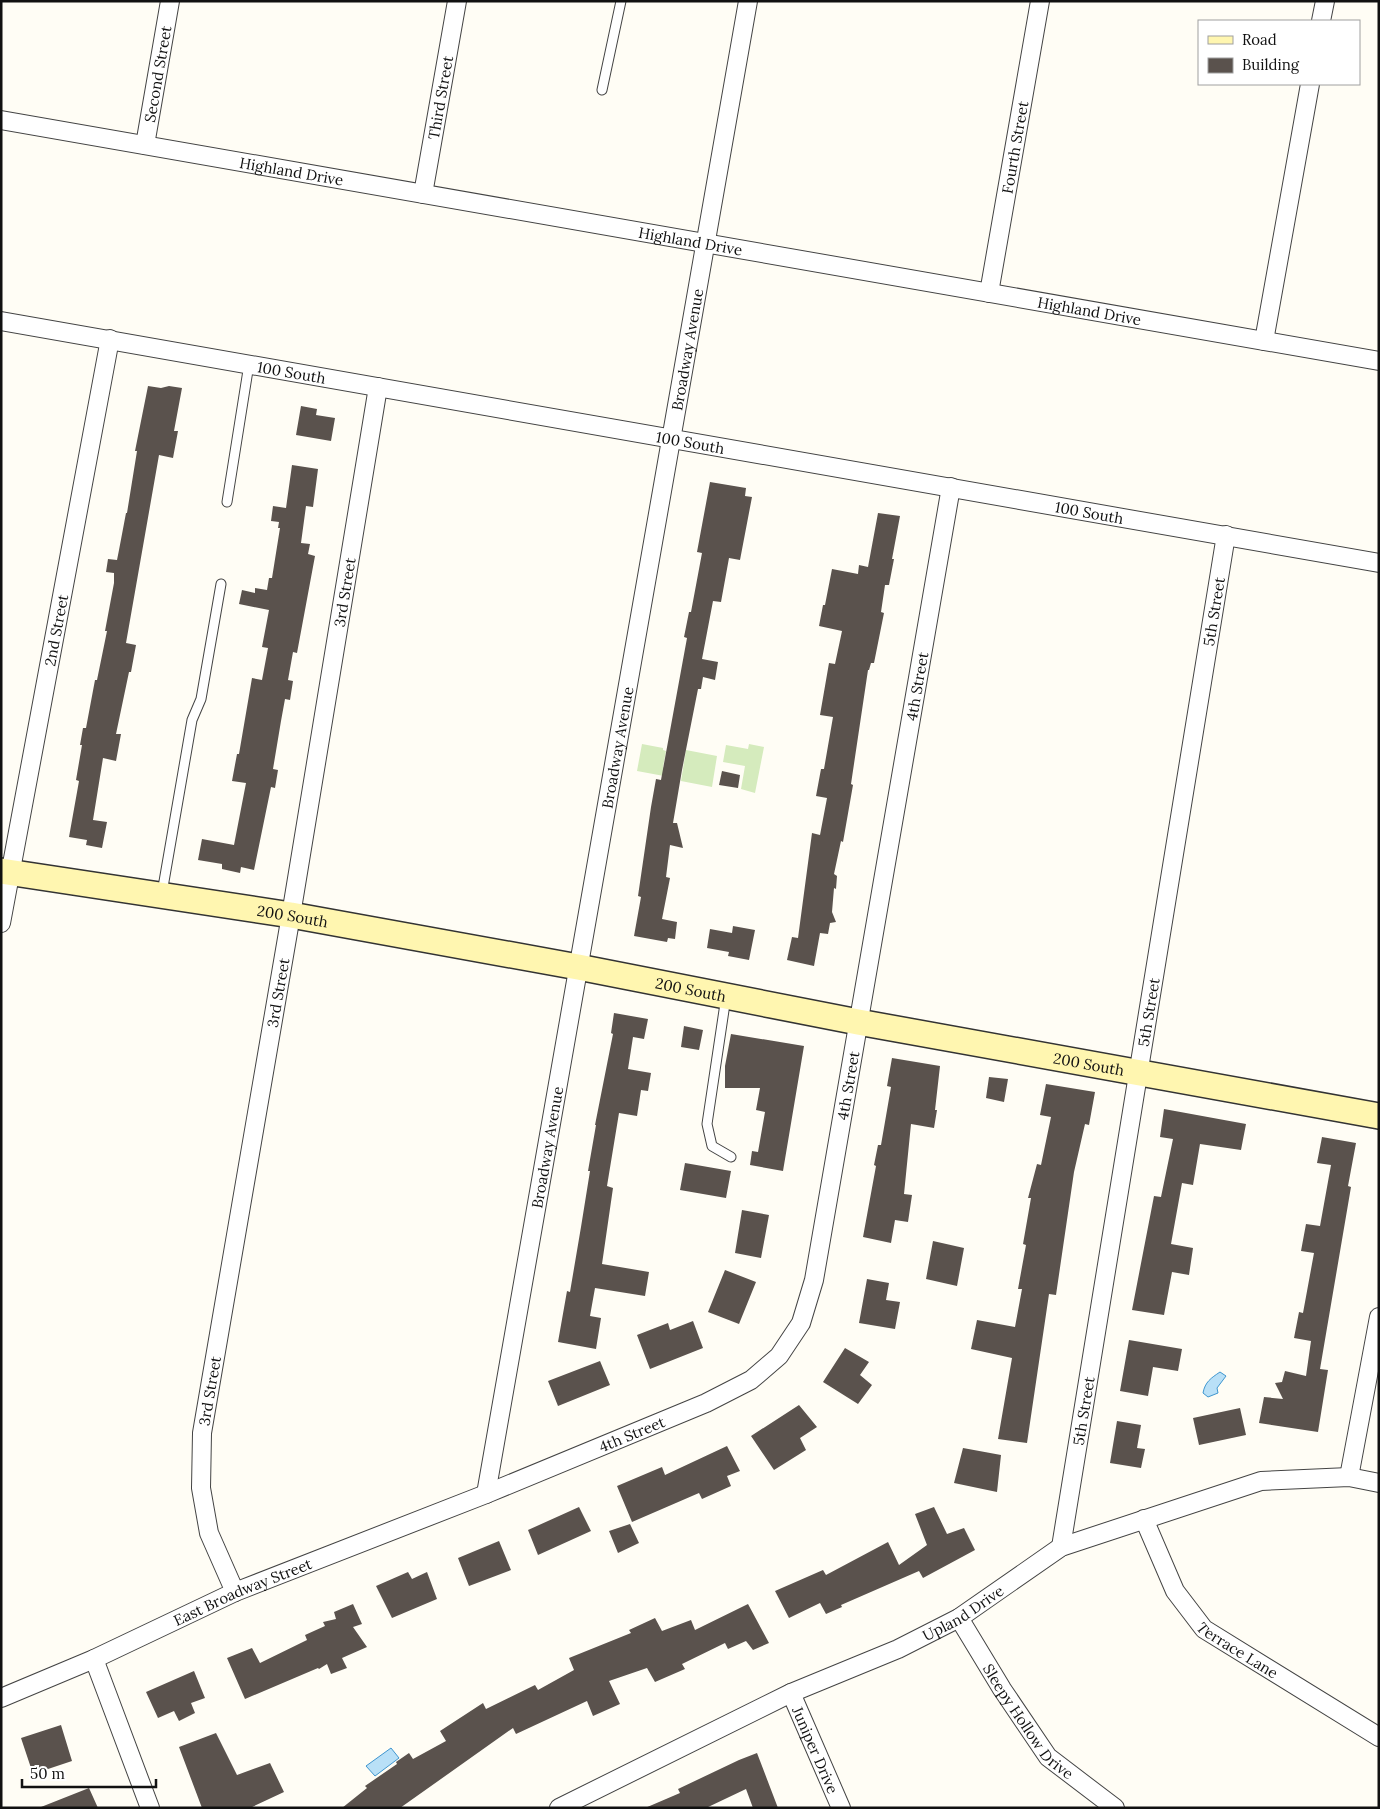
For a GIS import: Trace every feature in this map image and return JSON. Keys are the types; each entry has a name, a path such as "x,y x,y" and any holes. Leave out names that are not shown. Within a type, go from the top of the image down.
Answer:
{"street":[{"name":"Second Street","path":"145,145 170,1"},
{"name":"Third Street","path":"423,194 457,1"},
{"name":"Broadway Avenue","path":"486,1494 748,1"},
{"name":"Fourth Street","path":"989,293 1040,1"},
{"path":"1321,20 1325,1"},
{"path":"1264,341 1310,85"},
{"name":"Highland Drive","path":"1,120 1379,361"},
{"name":"100 South","path":"1,321 1379,563"},
{"name":"2nd Street","path":"1,923 5,872 110,339"},
{"name":"3rd Street","path":"235,1592 209,1533 201,1488 202,1433 291,915 378,387"},
{"name":"4th Street","path":"486,1494 706,1403 750,1380 779,1356 801,1323 814,1280 951,487"},
{"name":"5th Street","path":"1061,1547 1226,535"},
{"name":"200 South","path":"5,872 291,915 578,967 858,1022 1379,1116"},
{"path":"1350,1477 1379,1316"},
{"name":"Upland Drive","path":"558,1808 791,1693 898,1649 959,1618 1061,1547 1261,1481 1350,1477 1379,1483"},
{"name":"East Broadway Street","path":"1,1698 94,1659 235,1592 486,1494"},
{"name":"Terrace Lane","path":"1144,1519 1175,1591 1204,1629 1379,1738"},
{"name":"Sleepy Hollow Drive","path":"959,1618 1002,1689 1048,1757 1115,1808"},
{"path":"94,1659 150,1808"},
{"name":"Juniper Drive","path":"791,1693 841,1808"}],"lane":[{"path":"602,90 621,1"},
{"path":"227,502 249,364"},
{"path":"162,896 192,720 200,699 221,584"},
{"path":"726,996 707,1124 712,1146 731,1158"}],"green space":[{"path":"642,744 663,748 666,751 663,767 665,768 664,776 637,771"},
{"path":"749,744 764,747 755,793 741,789 745,766 723,762 726,745 748,749"},
{"path":"686,750 717,756 712,787 681,781"}],"water":[{"path":"1220,1372 1226,1376 1217,1388 1218,1393 1208,1397 1203,1393 1205,1386 1211,1378"},
{"path":"391,1748 399,1758 375,1776 366,1766"}],"building":[{"path":"148,386 182,388 174,431 178,431 173,458 159,455 126,643 136,645 116,734 121,734 116,761 103,758 93,820 107,822 102,848 86,845 87,840 69,837 79,781 76,780 83,728 86,728 95,680 97,680 114,583 114,573 106,572 108,559 117,560 127,513 137,451 135,451"},
{"path":"301,406 317,409 316,415 335,418 331,441 296,435"},
{"path":"292,465 318,469 313,507 306,506 301,543 310,544 308,554 315,556 297,653 293,652 288,680 293,681 290,700 285,699 281,721 273,769 278,770 275,788 271,787 254,870 241,867 240,873 222,869 222,864 198,860 202,839 234,845 246,783 232,781 237,754 239,754 252,678 262,680 268,648 262,647 269,610 239,604 242,590 255,593 255,588 267,590 269,578 272,578 280,528 278,528 279,522 271,521 273,506 286,508"},
{"path":"710,482 746,488 745,496 752,497 740,560 729,558 721,602 713,601 702,659 718,662 715,680 703,677 701,689 698,689 682,770 673,823 677,823 683,848 670,845 666,877 670,878 662,919 677,922 675,939 668,938 667,942 634,936 641,897 638,896 651,807 656,779 661,780 687,638 684,637 689,612 691,612 702,553 697,552"},
{"path":"878,513 900,516 892,559 894,559 889,585 885,585 881,612 884,613 874,663 871,663 868,670 851,784 853,785 843,842 841,841 834,874 837,876 832,912 836,922 830,923 828,934 820,933 814,966 787,960 792,937 798,938 812,833 820,835 827,798 816,796 821,769 824,769 833,717 820,715 829,663 835,664 842,631 819,626 832,569 858,574 859,565 868,567"},
{"path":"722,771 740,775 738,788 719,785"},
{"path":"733,926 755,930 749,960 728,956 729,952 707,948 710,929 732,933"},
{"path":"614,1013 648,1019 644,1039 633,1037 628,1069 651,1073 648,1091 641,1090 637,1116 619,1113 607,1186 613,1188 602,1264 649,1272 645,1296 595,1288 590,1316 601,1318 596,1349 558,1342 567,1291 570,1292 590,1171 588,1171 595,1125 613,1034 611,1033"},
{"path":"684,1026 703,1030 699,1050 681,1047"},
{"path":"731,1034 804,1046 783,1171 750,1165 752,1151 758,1152 765,1112 756,1110 760,1088 725,1088 725,1066"},
{"path":"892,1058 940,1066 934,1128 911,1124 904,1194 912,1195 908,1222 895,1220 891,1243 863,1237 876,1166 874,1165 878,1145 881,1145 891,1087 887,1086"},
{"path":"989,1077 1008,1079 1004,1102 986,1098"},
{"path":"1046,1084 1095,1092 1089,1125 1085,1124 1074,1172 1056,1295 1049,1294 1027,1443 998,1439 1012,1358 971,1349 977,1320 1015,1327 1022,1289 1018,1289 1026,1245 1023,1244 1031,1198 1028,1198 1037,1164 1041,1165 1051,1117 1040,1115"},
{"path":"1164,1109 1246,1124 1241,1150 1200,1144 1193,1185 1182,1183 1171,1244 1193,1248 1189,1275 1172,1272 1164,1315 1132,1310 1154,1196 1161,1197 1173,1139 1160,1137"},
{"path":"1322,1137 1356,1143 1348,1186 1351,1187 1320,1369 1328,1370 1318,1432 1259,1423 1264,1397 1283,1399 1275,1383 1282,1382 1285,1371 1306,1376 1311,1341 1294,1338 1299,1312 1303,1313 1314,1253 1301,1251 1306,1224 1320,1226 1331,1165 1317,1163"},
{"path":"685,1163 731,1171 726,1198 680,1190"},
{"path":"742,1210 769,1215 761,1258 735,1253"},
{"path":"933,1241 964,1248 957,1286 926,1279"},
{"path":"725,1270 756,1282 739,1324 708,1312"},
{"path":"867,1279 889,1283 886,1300 900,1302 895,1329 859,1323"},
{"path":"693,1321 703,1348 650,1369 637,1335 668,1323 670,1330"},
{"path":"1129,1340 1182,1349 1178,1371 1153,1367 1148,1396 1120,1391"},
{"path":"845,1348 869,1362 860,1375 872,1385 858,1404 823,1382"},
{"path":"600,1361 610,1385 558,1406 548,1381"},
{"path":"799,1405 817,1427 800,1438 806,1450 774,1470 751,1436"},
{"path":"1240,1408 1246,1435 1199,1445 1193,1418"},
{"path":"1117,1421 1141,1425 1137,1448 1145,1449 1141,1468 1110,1463"},
{"path":"727,1446 740,1471 727,1476 731,1486 702,1499 699,1493 632,1522 617,1486 662,1467 665,1475"},
{"path":"963,1448 1001,1455 997,1492 954,1483"},
{"path":"579,1507 591,1531 538,1555 528,1530"},
{"path":"934,1507 947,1534 964,1528 975,1550 923,1578 919,1571 841,1605 842,1607 826,1614 820,1603 789,1618 775,1591 823,1570 826,1575 888,1542 899,1565 927,1545 915,1514"},
{"path":"630,1524 639,1543 618,1553 609,1531"},
{"path":"499,1541 511,1570 469,1586 458,1558"},
{"path":"408,1572 412,1579 427,1572 437,1599 392,1618 376,1586"},
{"path":"353,1604 362,1624 353,1627 367,1647 342,1658 347,1668 331,1674 327,1664 245,1699 227,1658 252,1648 260,1663 307,1640 305,1635 325,1626 323,1622 336,1619 334,1612"},
{"path":"748,1604 769,1643 753,1650 746,1641 728,1649 725,1643 682,1664 685,1669 655,1682 647,1668 609,1681 620,1704 593,1716 587,1701 516,1734 513,1728 400,1808 342,1808 367,1788 365,1786 397,1764 396,1762 409,1753 413,1759 446,1741 440,1731 483,1703 486,1709 535,1685 538,1690 574,1670 569,1658 631,1633 629,1630 655,1618 662,1631 691,1620 695,1630"},
{"path":"194,1671 205,1698 191,1703 195,1713 179,1721 174,1711 158,1718 146,1692"},
{"path":"61,1725 72,1761 33,1774 21,1738"},
{"path":"216,1733 237,1775 270,1763 284,1792 250,1808 202,1808 179,1747"},
{"path":"757,1753 778,1808 753,1808 746,1789 706,1808 645,1808 680,1793 678,1789"},
{"path":"89,1788 98,1808 41,1808 41,1807"}]}
